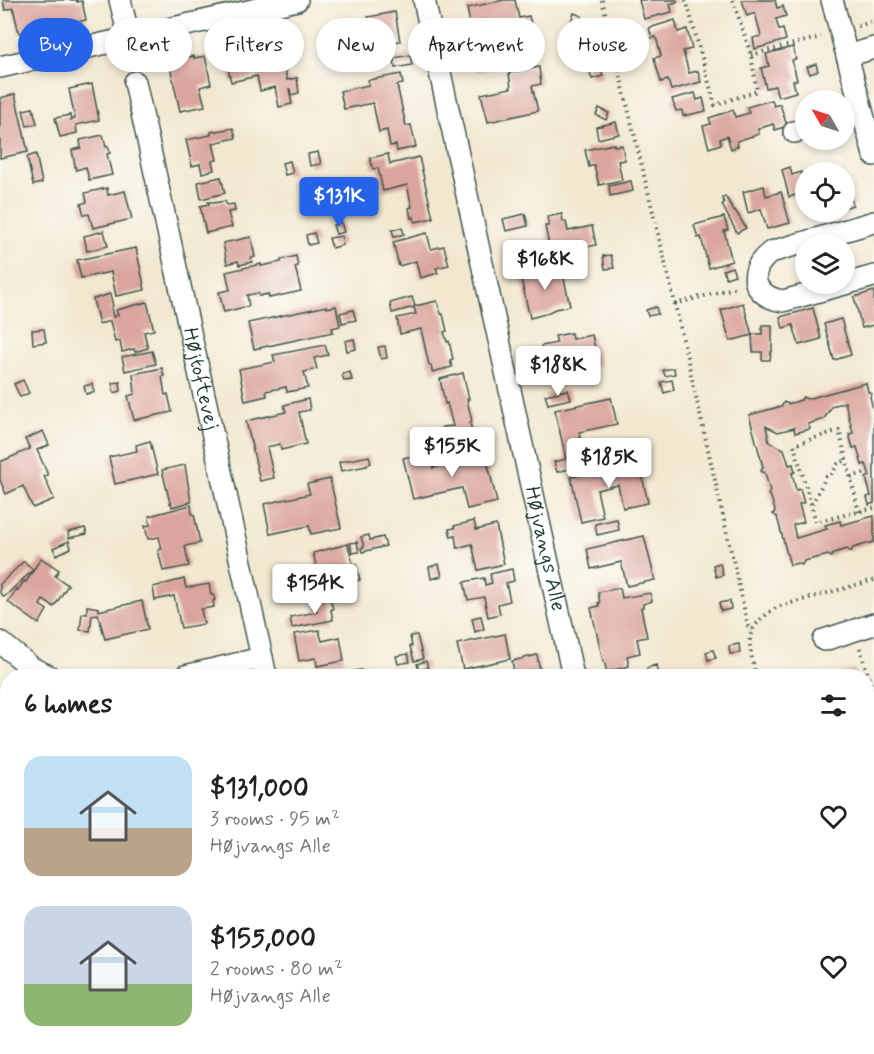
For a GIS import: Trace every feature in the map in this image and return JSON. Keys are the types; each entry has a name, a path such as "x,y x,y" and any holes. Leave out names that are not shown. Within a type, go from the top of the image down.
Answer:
{"street":[{"path":"120,0 124,18"},
{"path":"192,24 297,0"},
{"name":"Højvangs Alle","path":"424,0 571,669"},
{"path":"831,0 861,117 874,155"},
{"path":"0,67 105,43"},
{"path":"847,56 874,48"},
{"name":"Højtoftevej","path":"135,82 264,667"},
{"path":"874,222 771,252 760,261 755,282 762,293 772,299 783,301 874,276"},
{"path":"824,640 864,627"},
{"path":"0,642 34,669"},
{"path":"246,669 264,667"}],"path":[{"path":"602,0 675,304 748,626 752,630"},
{"path":"686,0 715,105 758,91 751,55 733,0"},
{"path":"751,55 874,21"},
{"path":"675,304 755,282"},
{"path":"859,512 839,430 794,445 816,522 859,512 874,508"},
{"path":"811,505 825,477 831,475 838,464 846,460"},
{"path":"851,477 868,472"},
{"path":"754,669 749,644 752,630 763,616 777,607 874,580"},
{"path":"864,627 870,669"}],"building":[{"path":"3,0 77,0 77,2 82,1 86,18 18,18 18,29 13,8 5,10"},
{"path":"504,0 515,0 519,18 469,18 467,8"},
{"path":"639,0 677,0 670,4 672,12 644,18"},
{"path":"742,0 775,0 777,8 783,6 786,16 776,19 779,30 783,29 786,40 755,49 753,38 761,36 755,13 747,16"},
{"path":"395,12 400,41 396,42 396,18 368,17"},
{"path":"574,13 582,16 581,18 572,18"},
{"path":"675,20 678,32 687,29 692,49 683,51 689,73 698,71 701,82 671,90 668,80 661,82 654,58 661,56 656,37 652,38 649,28"},
{"path":"793,47 796,59 792,60 797,80 793,81 795,92 778,97 775,86 766,88 761,68 769,66 766,54"},
{"path":"408,55 408,66 396,68 396,58"},
{"path":"192,56 204,56 204,72 208,72 211,84 200,87 205,106 180,111 171,72 192,72"},
{"path":"816,64 818,71 810,74 807,67"},
{"path":"229,72 286,72 287,80 297,78 299,93 291,95 289,89 292,104 279,107 275,87 260,91 257,76 231,82"},
{"path":"540,72 541,84 532,86 538,111 488,122 481,94 511,88 509,73"},
{"path":"590,72 602,72 603,76 592,79"},
{"path":"401,74 403,84 397,85 406,126 411,125 416,147 397,151 396,145 390,146 387,130 379,132 373,103 344,109 340,91 369,85 368,80"},
{"path":"92,84 99,120 76,125 77,133 60,137 55,118 70,115 71,120 75,119 69,89"},
{"path":"695,93 697,100 703,98 706,111 683,116 682,110 676,111 672,99"},
{"path":"15,94 28,152 0,158 0,98"},
{"path":"772,100 774,106 780,104 787,126 775,130 773,124 758,129 759,134 737,141 738,146 731,149 727,136 720,139 721,144 709,148 703,126 711,124 709,118 733,110 735,117 749,113 747,107"},
{"path":"33,108 37,124 27,126 23,110"},
{"path":"599,108 609,113 606,120 596,115"},
{"path":"616,122 619,134 598,139 596,127"},
{"path":"233,128 236,138 213,143 217,160 212,161 214,170 202,173 200,164 192,166 186,140"},
{"path":"103,135 110,153 107,154 112,175 89,180 86,167 76,170 72,150 81,148 80,140"},
{"path":"614,144 614,146 622,145 625,160 618,161 622,180 599,185 594,165 589,167 585,150"},
{"path":"318,152 321,164 310,166 308,154"},
{"path":"36,154 42,183 33,185 27,157"},
{"path":"388,154 390,164 419,157 433,218 415,222 414,217 411,218 409,208 412,207 407,185 383,191 378,168 373,169 370,158"},
{"path":"290,161 293,173 285,175 282,163"},
{"path":"790,167 792,175 795,174 795,195 789,197 782,170"},
{"path":"221,177 225,193 201,199 198,182"},
{"path":"631,181 633,191 610,196 609,186"},
{"path":"764,186 766,196 781,192 790,223 767,229 761,209 748,213 743,192"},
{"path":"107,188 108,195 125,191 132,219 93,228 89,214 84,215 81,204 87,202 85,193"},
{"path":"725,196 746,228 737,233 722,205 724,203 722,198"},
{"path":"225,201 227,205 234,204 235,211 228,212 232,227 206,233 200,206 209,204 208,202"},
{"path":"525,214 528,226 506,231 503,219"},
{"path":"562,214 568,231 592,226 596,245 569,251 568,247 550,251 545,226 549,226 547,217"},
{"path":"724,217 728,230 724,231 732,261 709,268 701,237 698,238 694,225"},
{"path":"341,222 344,232 336,234 333,225"},
{"path":"402,228 404,234 394,237 392,230"},
{"path":"104,231 108,246 87,251 84,236"},
{"path":"314,233 317,243 308,245 306,235"},
{"path":"427,233 431,249 444,246 449,265 436,268 438,273 420,278 416,261 399,266 393,242"},
{"path":"342,236 343,245 332,248 329,238"},
{"path":"251,237 255,257 251,258 252,262 239,265 238,261 227,264 223,243"},
{"path":"136,248 145,290 116,296 111,272 81,278 77,260"},
{"path":"577,251 578,254 585,252 587,263 564,268 560,255"},
{"path":"611,255 614,268 605,269 603,256"},
{"path":"296,256 298,266 295,267 301,291 269,298 268,294 247,295 249,306 224,312 219,292 230,290 226,272 281,262 281,260"},
{"path":"561,265 570,306 530,318 520,274"},
{"path":"732,267 735,275 726,278 723,270"},
{"path":"874,291 874,325 862,328 854,297"},
{"path":"110,294 113,317 118,315 116,310 147,302 154,330 144,332 148,348 135,352 134,349 122,352 120,341 115,342 110,321 99,324 93,299"},
{"path":"412,297 415,306 437,301 447,331 444,332 447,342 449,341 453,359 450,360 452,367 432,372 421,329 400,334 397,318 416,314 414,307 392,313 390,303"},
{"path":"743,303 752,335 730,341 721,310"},
{"path":"327,306 327,308 336,306 340,326 332,328 333,332 254,349 248,323"},
{"path":"656,307 658,314 648,316 646,310"},
{"path":"813,308 821,339 799,345 793,325 783,328 780,317"},
{"path":"353,310 356,320 342,323 340,313"},
{"path":"841,319 851,355 834,360 824,324"},
{"path":"762,325 772,325 770,360 762,360 762,352 753,352 752,334 762,334"},
{"path":"44,329 46,342 33,344 32,330"},
{"path":"571,333 572,339 592,335 599,366 582,370 579,358 546,365 541,346 557,343 555,336"},
{"path":"354,339 356,349 347,351 345,341"},
{"path":"325,345 328,355 314,358 317,369 304,372 308,388 287,392 286,387 266,391 267,396 245,401 239,369 275,362 273,355"},
{"path":"385,346 387,358 381,359 378,347"},
{"path":"152,351 156,364 125,371 122,357"},
{"path":"162,368 165,395 168,394 172,412 134,420 128,396 135,394 133,374"},
{"path":"674,368 675,374 665,376 663,370"},
{"path":"350,372 352,380 344,381 342,374"},
{"path":"463,373 469,399 467,399 474,442 443,449 440,432 442,427 453,426 447,403 445,404 440,379"},
{"path":"23,380 29,393 20,397 14,384"},
{"path":"672,380 674,390 664,393 661,382"},
{"path":"120,382 121,391 114,393 112,383"},
{"path":"866,383 868,392 872,394 870,397 874,413 874,503 869,505 867,497 871,496 866,478 870,476 866,464 862,465 857,447 853,448 849,434 853,433 845,402 832,406 824,419 808,424 810,429 795,433 794,428 778,432 766,426 769,442 784,449 789,465 793,464 795,472 792,473 796,490 800,489 804,503 799,504 804,522 793,525 796,538 827,529 825,525 840,521 841,525 874,516 874,542 853,548 851,552 847,549 834,553 831,557 828,555 804,561 802,565 798,563 790,565 777,517 773,514 775,511 771,497 768,495 770,491 765,473 761,471 763,467 749,415 782,406 784,402 788,404 801,400 803,397 807,399"},
{"path":"92,384 94,392 86,394 84,386"},
{"path":"568,390 571,399 548,404 545,395"},
{"path":"611,398 617,424 579,432 584,455 601,450 604,460 557,472 554,462 566,459 555,410"},
{"path":"308,399 310,410 299,412 306,444 281,450 280,444 267,447 274,478 260,481 246,421 286,412 284,405"},
{"path":"43,431 49,445 37,450 48,475 44,476 54,499 33,508 23,486 6,494 0,480 0,462 30,449 25,439"},
{"path":"150,441 158,474 115,484 109,457 137,451 136,445"},
{"path":"430,452 433,468 456,462 456,459 485,452 497,502 467,509 462,488 413,499 403,458"},
{"path":"369,456 371,463 367,466 341,471 339,462"},
{"path":"639,462 648,503 623,508 618,485 597,490 603,517 581,522 571,477"},
{"path":"185,465 191,502 172,507 162,470"},
{"path":"330,479 341,528 311,534 309,526 270,534 264,504 310,494 307,484"},
{"path":"191,505 200,543 185,546 189,566 163,571 158,550 162,549 159,537 148,539 145,526 150,525 149,516"},
{"path":"617,519 619,530 597,535 595,524"},
{"path":"474,521 476,530 496,525 504,564 478,570 472,544 457,548 455,536 451,537 449,529"},
{"path":"85,528 87,534 69,538 68,532"},
{"path":"369,535 370,540 383,537 386,546 362,552 361,548 364,547 361,537"},
{"path":"644,536 655,580 627,586 621,562 591,569 587,549"},
{"path":"69,541 71,548 56,555 53,548"},
{"path":"357,542 359,552 352,553 350,543"},
{"path":"348,544 353,565 356,564 360,580 330,587 325,567 317,569 313,553"},
{"path":"41,558 59,570 55,576 68,585 54,607 43,600 40,605 47,610 39,624 8,602 24,581 26,582"},
{"path":"24,561 33,570 4,597 0,593 0,584"},
{"path":"720,563 723,575 716,577 713,565"},
{"path":"439,564 442,576 431,579 429,567"},
{"path":"512,569 514,581 506,583 510,601 498,604 500,614 488,617 484,597 468,600 464,582 484,578 485,585 492,583 490,574"},
{"path":"184,579 186,588 209,584 211,595 215,600 213,601 214,607 201,609 204,624 181,628 174,596 155,600 153,587"},
{"path":"620,588 622,598 650,593 652,601 643,604 641,608 647,637 637,639 640,653 627,656 629,666 606,669 591,608 599,606 598,592"},
{"path":"330,598 333,620 292,628 290,617 317,612 314,601"},
{"path":"142,601 148,629 105,639 98,614 92,615 90,631 80,630 82,613 87,613 87,606 99,608 98,611"},
{"path":"730,601 731,609 721,611 719,603"},
{"path":"481,616 484,629 475,632 472,618"},
{"path":"319,630 322,641 340,637 344,661 317,666 316,658 299,661 294,634"},
{"path":"505,634 510,659 463,669 457,644"},
{"path":"417,635 423,659 414,661 410,636"},
{"path":"739,644 740,653 730,654 729,646"},
{"path":"713,650 716,658 708,660 706,652"},
{"path":"408,654 410,662 398,664 396,656"},
{"path":"537,655 540,669 514,669 512,661"},
{"path":"426,661 428,668 419,669 417,664"},
{"path":"656,665 657,669 647,669"}]}
